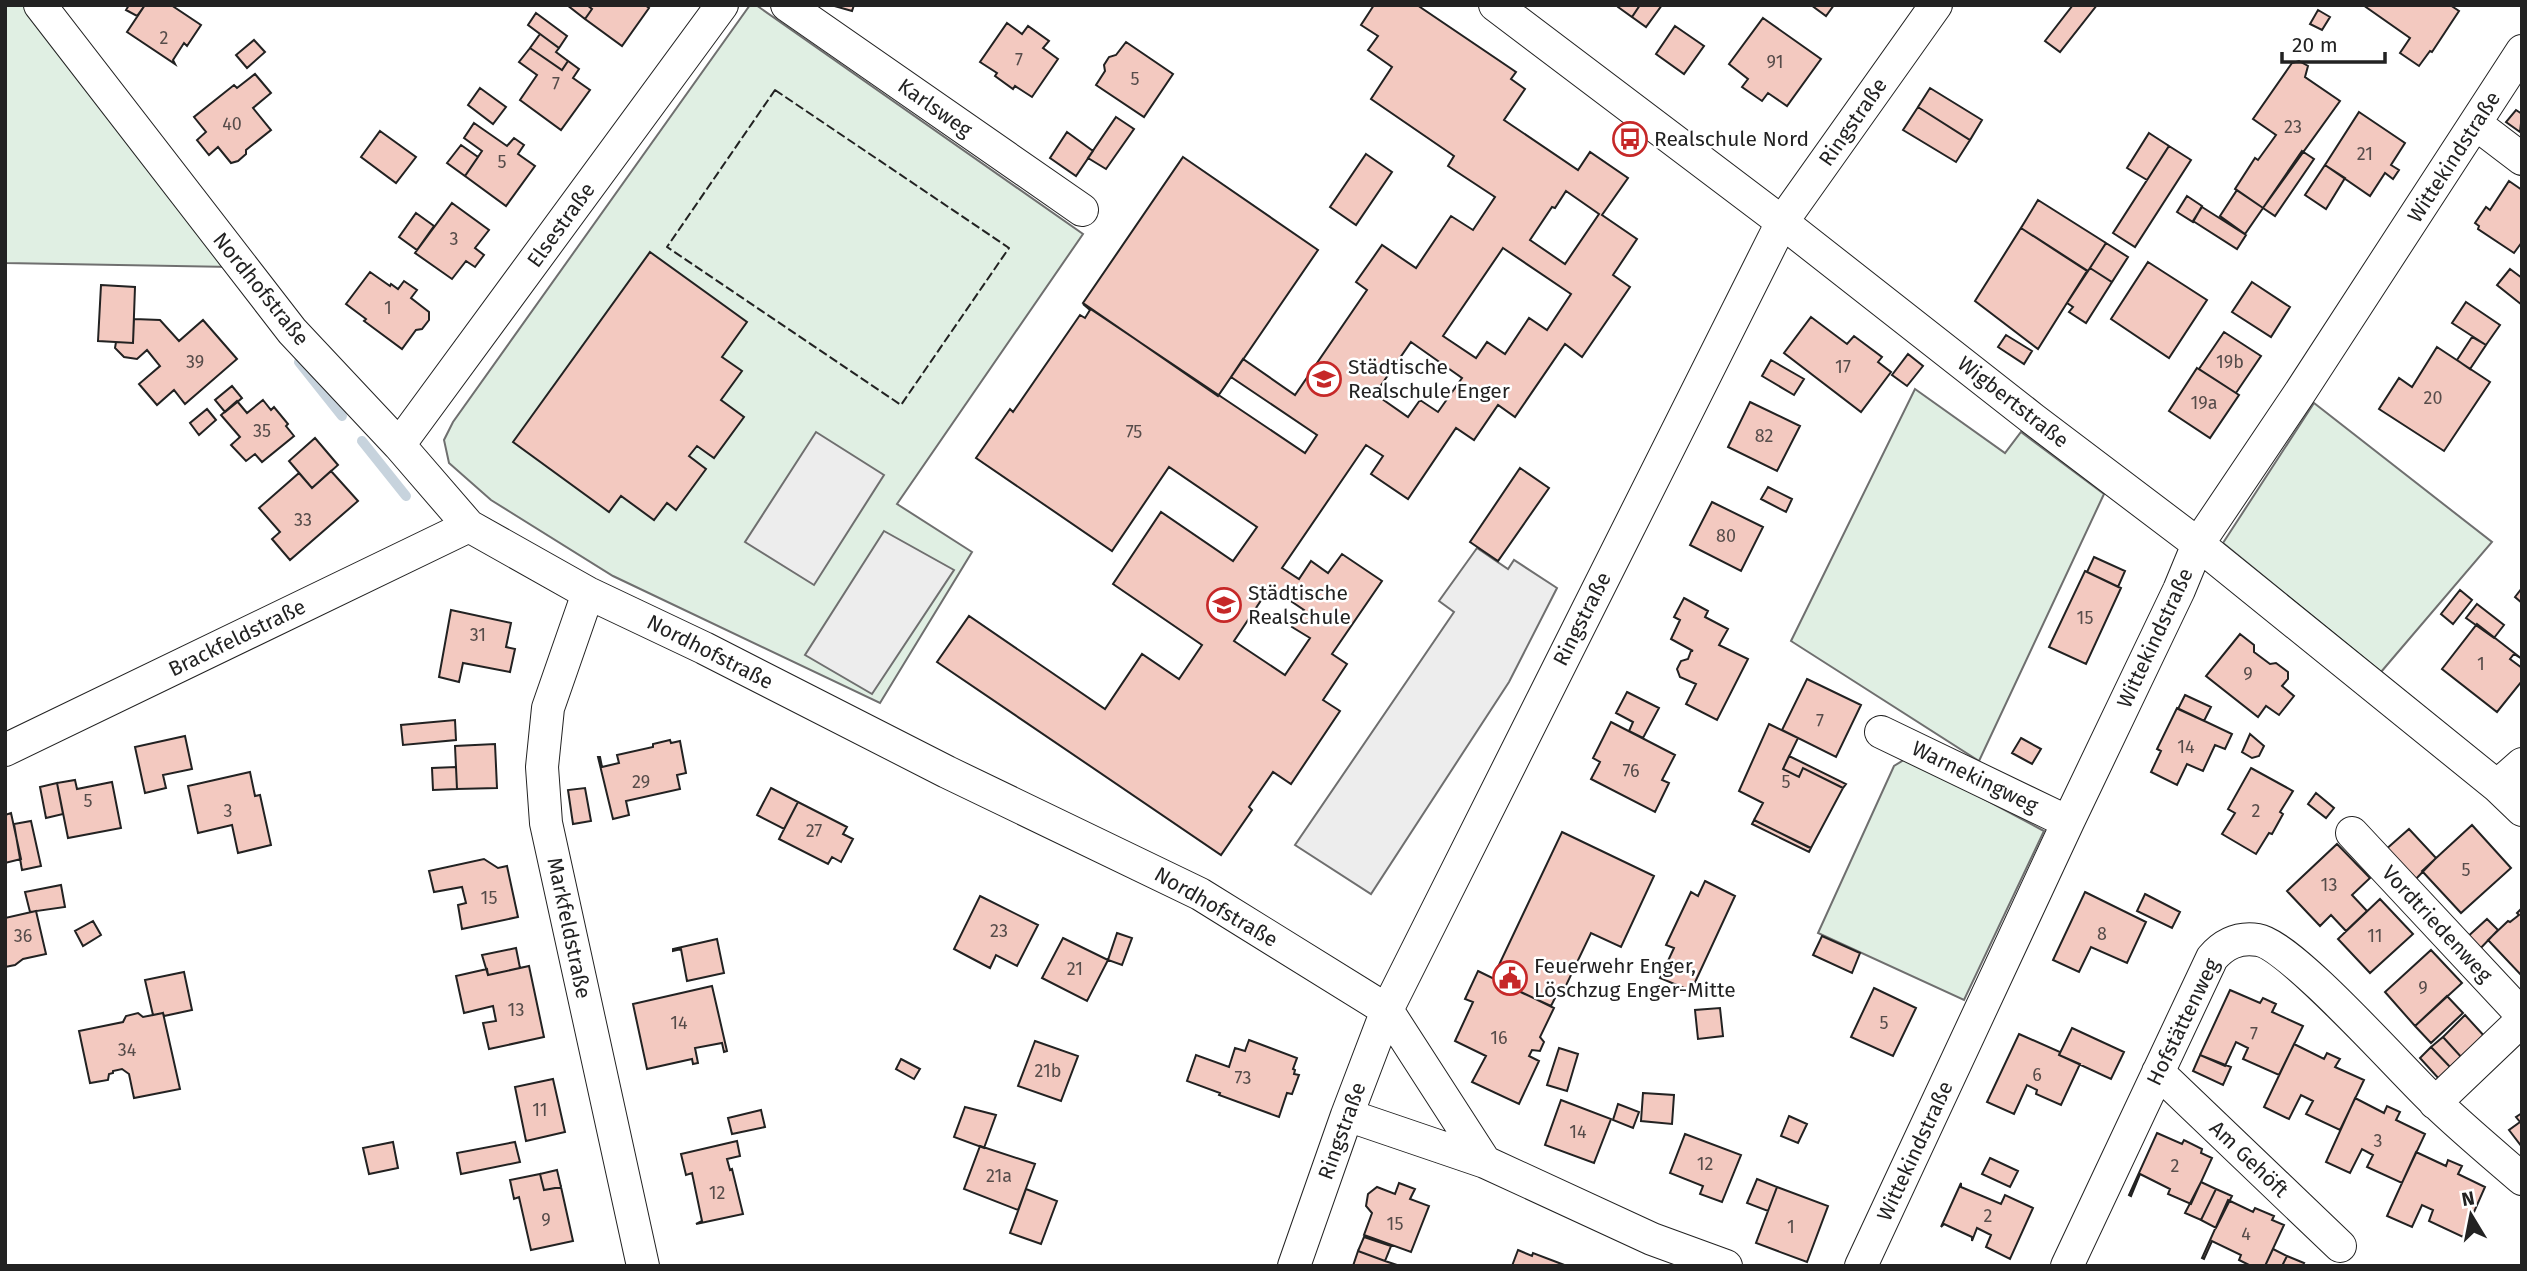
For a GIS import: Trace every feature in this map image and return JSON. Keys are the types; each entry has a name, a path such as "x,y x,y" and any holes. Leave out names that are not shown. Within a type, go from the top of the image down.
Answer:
{"street":[{"name":"Nordhofstraße","path":"40,5 292,331 399,445 469,526 588,593 947,772 1200,894 1387,1010 1485,1162"},
{"name":"Elsestraße","path":"399,445 722,5"},
{"name":"Karlsweg","path":"787,5 1082,210"},
{"name":"Wigbertstraße","path":"1495,5 1782,222 2033,419 2198,544 2497,786 2522,810"},
{"name":"Ringstraße","path":"1294,1266 1346,1115 1387,1010 1782,222 1936,5"},
{"name":"Wittekindstraße","path":"1861,1266 2068,821 2179,590 2198,544 2522,51"},
{"path":"2476,124 2522,159"},
{"name":"Brackfeldstraße","path":"5,750 469,526"},
{"name":"Markfeldstraße","path":"588,593 548,708 542,767 547,823 643,1266"},
{"name":"Warnekingweg","path":"1881,732 2068,821"},
{"path":"2497,786 2522,764"},
{"name":"Vordtriedenweg","path":"2352,833 2522,1018 2435,1102"},
{"name":"Hofstättenweg","path":"2067,1266 2212,958 2224,945 2239,941 2260,940 2278,949 2305,971 2435,1102 2522,1179"},
{"name":"Am Gehöft","path":"2158,1072 2340,1246"},
{"path":"1346,1115 1485,1162 1652,1239 1726,1266"}],"green space":[{"path":"5,5 23,5 32,14 232,267 5,263"},
{"path":"750,5 756,5 1083,234 897,504 972,552 880,703 613,576 491,500 449,463 444,440 453,422"},
{"path":"1915,389 2005,453 2021,432 2104,494 1979,761 1791,641"},
{"path":"2314,403 2492,542 2381,672 2223,543"},
{"path":"1907,758 2044,831 1964,1000 1818,933 1894,766"}],"shaded area":[{"path":"816,432 884,475 814,585 745,542"},
{"path":"884,531 954,570 872,694 805,655"},
{"path":"1477,548 1508,569 1514,560 1557,588 1509,682 1371,894 1295,845 1454,612 1439,601"}],"building":[{"path":"129,5 145,5 137,16 126,10"},
{"path":"145,5 171,5 201,25 187,46 184,43 173,60 175,64 127,32"},
{"path":"567,5 587,5 592,9 585,19"},
{"path":"587,5 645,5 649,8 622,46 585,19 592,9"},
{"path":"831,5 854,5 852,11"},
{"path":"1374,5 1417,5 1516,72 1511,79 1525,89 1504,120 1578,170 1590,152 1628,178 1602,215 1637,239 1613,275 1630,287 1582,357 1565,344 1515,417 1498,405 1474,440 1456,428 1408,499 1371,474 1383,456 1366,445 1282,568 1299,579 1311,561 1328,573 1342,554 1382,581 1332,654 1347,664 1323,700 1340,711 1291,784 1273,772 1249,807 1252,810 1221,855 937,662 969,616 1105,709 1142,654 1179,679 1202,645 1113,584 1161,512 1233,561 1257,527 1169,467 1112,551 976,458 1010,409 1013,412 1080,315 1085,318 1090,310 1083,304 1305,453 1317,435 1231,377 1243,359 1295,395 1367,290 1356,282 1382,245 1416,268 1451,216 1473,230 1495,197 1448,166 1454,156 1371,99 1392,67 1368,50 1378,36 1361,25","holes":["1566,191 1599,214 1565,264 1530,240 1552,207 1555,208","1503,248 1571,294 1547,330 1529,318 1505,354 1487,342 1476,358 1443,336","1411,342 1462,378 1438,412 1420,400 1408,417 1375,394","1270,587 1304,610 1292,627 1310,638 1285,675 1234,641"]},
{"path":"1640,5 1632,17 1618,7"},
{"path":"1640,5 1662,5 1646,27 1632,17"},
{"path":"1811,5 1834,5 1826,16"},
{"path":"2073,5 2097,5 2060,52 2045,41"},
{"path":"2363,5 2450,5 2459,11 2432,52 2430,51 2419,66 2400,53 2410,38"},
{"path":"2318,10 2330,17 2322,30 2310,24"},
{"path":"536,13 567,36 559,48 528,25"},
{"path":"1763,18 1821,59 1787,106 1768,93 1762,101 1742,87 1748,79 1729,64"},
{"path":"1007,23 1022,34 1028,26 1049,41 1043,48 1058,59 1032,97 1015,86 1013,89 995,76 997,73 980,62"},
{"path":"1675,26 1704,46 1684,74 1656,54"},
{"path":"540,34 559,48 556,52 568,61 562,70 530,48"},
{"path":"254,40 265,52 247,68 236,55"},
{"path":"1126,42 1173,74 1144,117 1096,85 1105,71 1104,65 1109,57 1116,55"},
{"path":"530,48 562,70 568,61 579,69 573,78 590,90 561,130 520,100 537,75 519,62"},
{"path":"2299,61 2308,66 2305,77 2340,101 2263,208 2235,189 2255,158 2258,160 2276,135 2253,119 2292,63"},
{"path":"255,74 271,93 253,108 271,130 246,150 246,154 238,161 231,163 218,147 209,155 197,140 206,132 194,117 234,85 237,88"},
{"path":"480,88 506,107 493,124 468,105"},
{"path":"1930,88 1982,120 1970,140 1918,107"},
{"path":"1918,107 1970,140 1956,162 1903,130"},
{"path":"2516,110 2522,114 2520,132 2506,122"},
{"path":"2359,112 2405,143 2391,165 2399,170 2393,179 2385,173 2370,196 2325,165"},
{"path":"1116,117 1134,129 1106,169 1088,158"},
{"path":"474,123 507,146 514,138 524,145 518,154 535,166 506,206 465,176 482,151 464,138"},
{"path":"380,131 416,157 396,183 361,157"},
{"path":"1067,132 1093,151 1076,176 1050,158"},
{"path":"2149,133 2169,146 2147,180 2127,168"},
{"path":"461,145 478,157 465,176 447,163"},
{"path":"2169,146 2191,160 2135,247 2113,233"},
{"path":"2302,151 2314,159 2275,216 2263,208"},
{"path":"1366,154 1392,172 1356,225 1330,207"},
{"path":"1183,157 1318,250 1218,396 1083,303"},
{"path":"2325,165 2345,178 2326,209 2305,195"},
{"path":"2509,181 2522,190 2522,242 2514,253 2478,229 2479,226 2475,223 2486,207 2490,210"},
{"path":"2237,190 2263,208 2245,234 2220,216"},
{"path":"2187,196 2202,206 2193,222 2177,212"},
{"path":"2038,200 2106,243 2088,271 2021,228"},
{"path":"452,203 489,230 475,248 484,255 475,267 466,261 452,279 415,253"},
{"path":"2202,207 2246,235 2237,249 2193,221"},
{"path":"416,213 434,226 417,250 399,237"},
{"path":"2021,228 2087,271 2038,349 1975,301"},
{"path":"2106,243 2128,257 2112,282 2090,268"},
{"path":"650,252 747,322 722,357 742,371 721,400 744,417 714,458 697,446 689,456 706,469 676,510 667,503 654,520 621,496 609,512 513,442"},
{"path":"2148,262 2207,300 2169,358 2111,319"},
{"path":"2090,268 2112,282 2086,323 2069,312 2073,307 2067,303"},
{"path":"2510,269 2522,278 2522,305 2497,285"},
{"path":"370,272 398,289 404,281 417,290 411,298 429,312 429,320 422,329 416,330 402,349 346,304"},
{"path":"2252,282 2290,307 2271,337 2232,312"},
{"path":"101,285 135,287 133,343 98,341"},
{"path":"2466,302 2500,325 2486,345 2452,323"},
{"path":"1811,317 1847,344 1854,336 1882,357 1878,362 1891,372 1861,412 1784,353"},
{"path":"134,319 160,320 179,341 203,320 237,359 185,404 174,390 157,405 139,384 160,366 147,350 137,359 124,357 115,348 116,342 133,343"},
{"path":"2224,332 2261,356 2236,393 2199,369"},
{"path":"2006,335 2032,351 2024,364 1998,347"},
{"path":"2472,337 2486,345 2470,369 2457,360"},
{"path":"2437,347 2490,382 2444,451 2379,409 2399,378 2412,387"},
{"path":"1908,354 1923,366 1907,386 1892,375"},
{"path":"1771,360 1804,379 1794,395 1762,376"},
{"path":"2197,368 2239,395 2210,438 2169,411"},
{"path":"232,386 242,398 225,412 215,400"},
{"path":"263,400 271,410 274,407 294,436 262,462 255,454 246,461 231,445 240,437 221,415 237,401 247,413"},
{"path":"1750,402 1800,426 1777,471 1728,447"},
{"path":"207,409 216,420 199,435 190,423"},
{"path":"315,438 338,465 312,488 289,461"},
{"path":"1520,468 1549,488 1498,561 1470,542"},
{"path":"331,471 358,501 290,560 272,539 280,532 259,508 299,473 312,488"},
{"path":"1768,487 1792,499 1786,512 1761,499"},
{"path":"1712,502 1763,527 1741,571 1690,545"},
{"path":"2094,557 2125,571 2118,587 2087,572"},
{"path":"2085,571 2121,588 2086,664 2049,647"},
{"path":"2522,588 2522,603 2515,597"},
{"path":"2460,590 2472,600 2453,624 2441,614"},
{"path":"1684,598 1708,611 1705,617 1728,629 1719,645 1748,659 1717,720 1686,704 1696,684 1680,677 1677,669 1681,661 1688,659 1693,651 1671,639 1680,620 1674,617"},
{"path":"2477,604 2504,625 2494,638 2466,618"},
{"path":"451,610 511,623 506,647 515,649 510,672 463,663 459,682 439,677"},
{"path":"2477,624 2522,659 2514,654 2510,659 2522,668 2522,681 2497,712 2442,669"},
{"path":"2240,634 2254,645 2254,652 2270,664 2276,663 2288,672 2288,679 2282,686 2294,696 2279,715 2266,706 2258,717 2206,676"},
{"path":"1807,679 1861,705 1836,757 1782,730"},
{"path":"1627,692 1659,708 1643,738 1629,731 1633,722 1616,713"},
{"path":"2185,695 2211,707 2204,721 2178,709"},
{"path":"2177,708 2232,734 2225,749 2215,745 2203,771 2187,764 2177,785 2151,772 2161,751 2157,749"},
{"path":"455,720 456,740 403,745 401,725"},
{"path":"1611,722 1675,755 1662,780 1669,783 1655,812 1591,779 1600,762 1593,758"},
{"path":"1769,724 1798,738 1783,769 1799,777 1803,768 1843,788 1811,848 1754,820 1763,803 1739,791"},
{"path":"2250,734 2264,746 2259,756 2252,758 2242,752"},
{"path":"185,736 192,769 163,775 166,788 145,793 135,747"},
{"path":"2021,738 2041,749 2032,764 2012,753"},
{"path":"670,740 671,743 680,741 686,773 677,775 680,789 626,801 629,815 613,819 598,757 602,767 619,763 617,755 653,747 653,744"},
{"path":"495,744 497,788 457,789 455,746"},
{"path":"1789,756 1846,784 1843,788 1803,768 1799,777 1783,769"},
{"path":"456,767 457,789 433,790 432,768"},
{"path":"2251,768 2293,791 2280,812 2283,814 2272,834 2269,833 2256,854 2222,834 2235,813 2228,809"},
{"path":"250,772 255,796 260,795 271,845 238,853 232,825 198,833 188,786"},
{"path":"75,780 77,789 112,782 121,828 68,838 57,783"},
{"path":"57,783 63,814 46,818 40,787"},
{"path":"585,788 591,821 573,824 568,790"},
{"path":"771,788 798,802 784,829 757,815"},
{"path":"2316,793 2334,808 2326,818 2308,804"},
{"path":"798,802 847,827 843,834 853,839 841,862 832,857 828,864 779,839"},
{"path":"11,813 21,859 5,863 5,815"},
{"path":"1754,820 1811,848 1809,852 1752,824"},
{"path":"31,821 41,866 22,870 14,824"},
{"path":"2472,825 2511,868 2461,913 2422,871"},
{"path":"2409,829 2436,858 2413,882 2384,851"},
{"path":"1562,832 1654,876 1621,947 1591,933 1561,996 1557,994 1551,1006 1503,984 1509,971 1498,967"},
{"path":"2337,844 2370,878 2352,895 2367,911 2346,931 2331,915 2320,926 2287,891"},
{"path":"484,859 498,868 507,866 518,917 462,929 458,905 466,903 462,887 434,892 429,871"},
{"path":"1705,881 1735,896 1691,991 1660,978 1674,948 1666,945 1691,892 1698,896"},
{"path":"61,885 65,907 30,912 25,892"},
{"path":"2085,892 2146,922 2127,963 2091,947 2079,972 2053,960"},
{"path":"2145,894 2180,912 2172,928 2137,911"},
{"path":"980,896 1038,925 1017,966 996,955 990,968 954,949"},
{"path":"2380,899 2413,934 2370,973 2338,939"},
{"path":"2522,908 2522,976 2488,940 2508,921 2519,915 2517,913"},
{"path":"36,911 46,954 23,959 15,965 5,967 5,918"},
{"path":"2487,919 2498,930 2476,953 2464,940"},
{"path":"93,921 101,935 83,946 75,931"},
{"path":"1117,933 1132,938 1122,965 1108,960"},
{"path":"1822,936 1860,953 1852,973 1813,955"},
{"path":"1063,938 1108,960 1087,1001 1042,978"},
{"path":"717,939 724,973 687,981 681,949 673,949"},
{"path":"516,948 520,968 488,975 482,955"},
{"path":"2431,950 2462,983 2415,1026 2385,992"},
{"path":"529,966 544,1037 489,1049 483,1023 496,1021 493,1006 464,1013 456,976 487,969 488,975"},
{"path":"1478,971 1554,1008 1540,1037 1544,1042 1540,1051 1532,1050 1529,1056 1539,1061 1519,1104 1472,1082 1486,1056 1455,1041 1473,1002 1465,999"},
{"path":"184,972 192,1010 164,1016 163,1013 153,1015 145,980"},
{"path":"712,986 727,1051 724,1052 722,1043 695,1048 698,1063 693,1064 692,1059 647,1069 633,1004"},
{"path":"1874,988 1916,1008 1893,1056 1851,1037"},
{"path":"2230,990 2260,1003 2263,998 2276,1004 2272,1012 2303,1026 2279,1075 2243,1059 2248,1048 2236,1042 2225,1066 2200,1055"},
{"path":"2447,996 2463,1013 2431,1043 2415,1026"},
{"path":"1720,1008 1723,1036 1698,1039 1695,1010"},
{"path":"138,1013 143,1017 163,1013 180,1089 134,1098 129,1074 122,1069 109,1074 108,1080 90,1083 79,1031 123,1022 126,1016"},
{"path":"2465,1015 2486,1038 2463,1059 2443,1037"},
{"path":"2072,1028 2124,1052 2111,1079 2059,1055"},
{"path":"2019,1034 2080,1064 2061,1105 2036,1094 2037,1090 2027,1085 2014,1114 1987,1102"},
{"path":"2443,1037 2463,1059 2452,1069 2431,1047"},
{"path":"1249,1040 1297,1058 1293,1069 1294,1074 1299,1075 1292,1094 1287,1093 1279,1117 1187,1081 1196,1055 1229,1067 1235,1048 1245,1051"},
{"path":"1035,1041 1078,1056 1061,1101 1018,1086"},
{"path":"2294,1044 2324,1059 2327,1053 2340,1059 2335,1067 2364,1080 2340,1130 2306,1114 2313,1101 2301,1095 2289,1119 2264,1107"},
{"path":"2431,1047 2452,1069 2440,1080 2420,1058"},
{"path":"1559,1048 1578,1054 1567,1091 1547,1085"},
{"path":"2200,1055 2231,1067 2223,1085 2193,1071"},
{"path":"901,1059 920,1069 914,1079 896,1069"},
{"path":"553,1079 565,1132 526,1141 515,1087"},
{"path":"1643,1093 1674,1095 1672,1124 1641,1121"},
{"path":"2355,1098 2384,1113 2387,1106 2400,1112 2396,1120 2425,1134 2402,1183 2367,1167 2373,1155 2362,1149 2350,1173 2326,1162"},
{"path":"1561,1100 1611,1119 1594,1163 1545,1145"},
{"path":"1618,1104 1639,1112 1633,1128 1613,1120"},
{"path":"965,1107 996,1115 984,1148 954,1137"},
{"path":"761,1110 765,1127 732,1134 728,1118"},
{"path":"2522,1113 2522,1147 2509,1130 2520,1122 2516,1117"},
{"path":"1789,1116 1807,1124 1798,1143 1781,1136"},
{"path":"2157,1133 2182,1144 2184,1140 2202,1149 2201,1153 2212,1158 2191,1204 2168,1194 2170,1189 2140,1174 2131,1196 2129,1195"},
{"path":"1685,1134 1741,1155 1722,1202 1700,1194 1703,1186 1670,1173"},
{"path":"737,1141 740,1156 727,1159 743,1214 696,1224 702,1221 692,1173 686,1175 681,1154"},
{"path":"393,1142 398,1168 369,1174 363,1148"},
{"path":"515,1142 520,1162 461,1174 457,1153"},
{"path":"980,1146 1035,1164 1018,1210 964,1189"},
{"path":"2416,1152 2446,1166 2448,1160 2462,1166 2458,1174 2485,1187 2463,1237 2429,1221 2433,1210 2422,1205 2412,1227 2387,1216"},
{"path":"1990,1158 2018,1171 2010,1187 1982,1174"},
{"path":"557,1170 561,1187 544,1190 540,1174"},
{"path":"540,1174 544,1190 561,1187 573,1241 531,1250 519,1197 514,1199 510,1180"},
{"path":"1757,1179 1777,1187 1768,1211 1747,1203"},
{"path":"2201,1182 2216,1189 2201,1220 2185,1213"},
{"path":"1399,1183 1415,1189 1410,1199 1429,1206 1411,1252 1364,1235 1372,1213 1366,1206 1368,1194 1377,1187 1395,1194"},
{"path":"1961,1183 1961,1187 2001,1204 2005,1195 2033,1208 2010,1259 1986,1247 1991,1235 1977,1228 1972,1241 1972,1237 1944,1224 1941,1227"},
{"path":"1777,1187 1828,1206 1807,1262 1756,1243"},
{"path":"1026,1189 1057,1201 1041,1244 1010,1233"},
{"path":"2216,1189 2232,1196 2216,1228 2201,1220"},
{"path":"2228,1200 2253,1212 2255,1208 2274,1216 2272,1220 2284,1225 2265,1266 2251,1266 2239,1260 2241,1255 2212,1241 2204,1259 2202,1258"},
{"path":"1364,1237 1391,1246 1385,1261 1358,1251"},
{"path":"2273,1249 2287,1256 2282,1266 2265,1266"},
{"path":"1518,1250 1532,1256 1533,1253 1567,1266 1512,1266"},
{"path":"1358,1251 1385,1261 1397,1265 1353,1266"},
{"path":"2287,1256 2304,1263 2302,1266 2282,1266"}],"waterway":[{"path":"299,362 342,416"},
{"path":"362,441 406,496"}],"fence":[{"path":"775,90 1009,248 901,405 667,247 775,90"}],"place":[{"name":"Realschule Nord","path":"1630,139"},
{"name":"Städtische Realschule Enger","path":"1324,379"},
{"name":"Städtische Realschule","path":"1224,605"},
{"name":"Feuerwehr Enger, Löschzug Enger-Mitte","path":"1510,978"}]}
